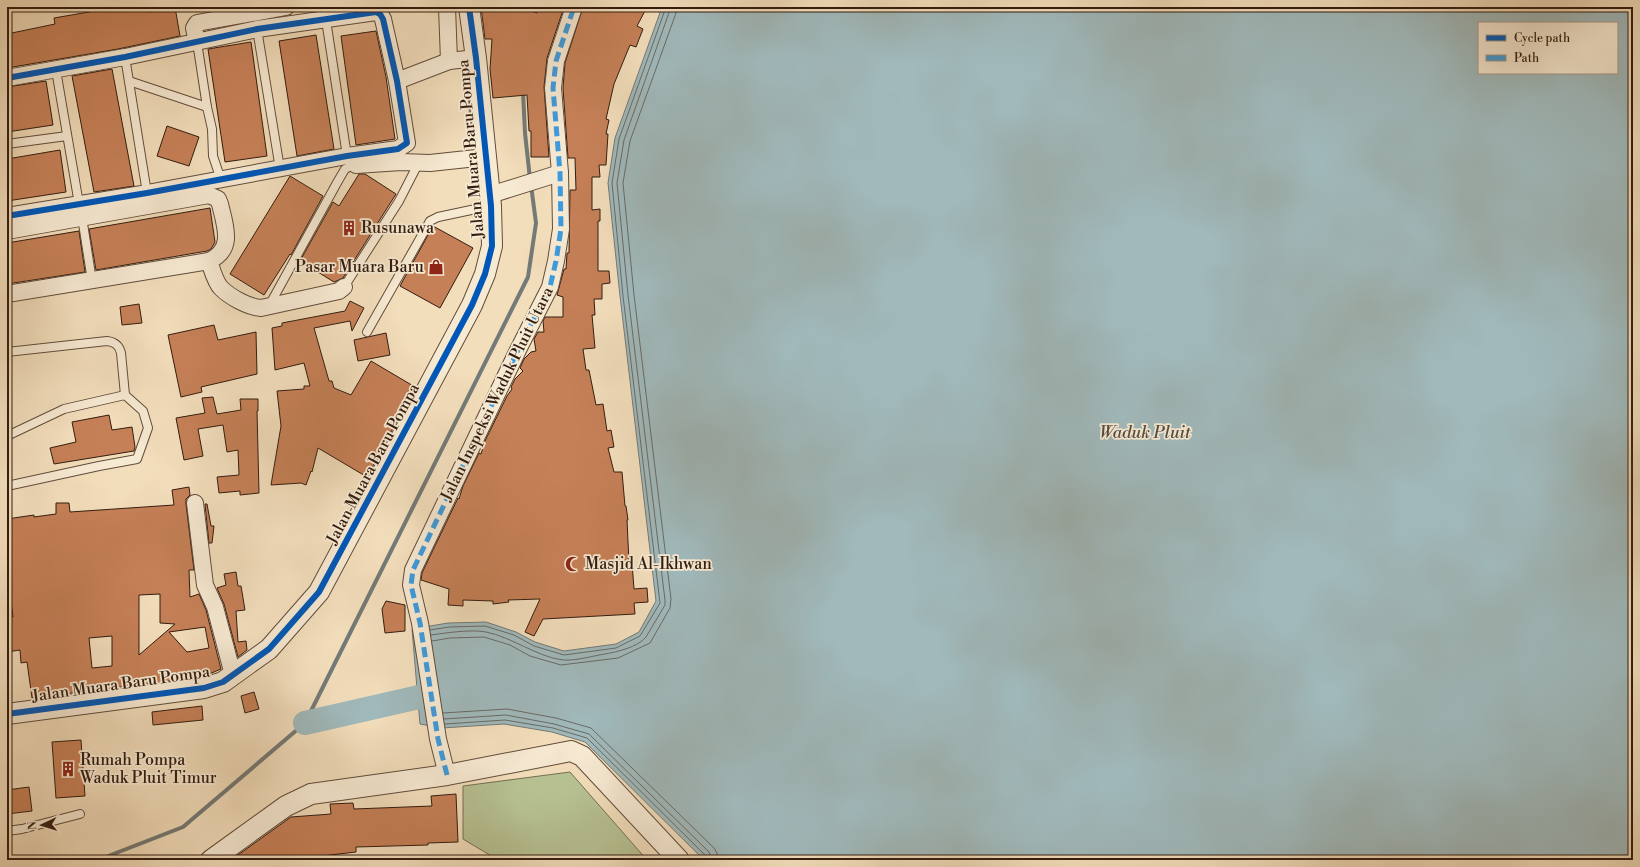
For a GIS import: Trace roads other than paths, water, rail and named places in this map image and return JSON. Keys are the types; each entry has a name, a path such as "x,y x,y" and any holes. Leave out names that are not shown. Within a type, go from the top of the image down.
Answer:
{"street":[{"path":"197,42 194,28 197,23 286,7"},
{"path":"447,7 449,61"},
{"name":"Jalan Muara Baru Pompa","path":"7,714 204,688 222,682 269,649 319,592 472,305 485,274 492,246 496,197 486,157 472,58 469,7"},
{"name":"Jalan Inspeksi Waduk Pluit Utara","path":"448,775 438,739 420,623 411,585 413,570 514,356 550,287 561,229 552,175 553,88 556,61 574,7"},
{"path":"7,78 125,57 257,29 376,12 380,14 383,19 397,81 407,143 398,149 349,161 280,170 147,193 7,231"},
{"path":"397,81 449,61 472,58"},
{"path":"349,161 401,162 418,164 486,157"},
{"path":"496,197 552,175"},
{"path":"7,216 80,210 204,196 214,197 220,204 227,242 217,258 209,261 7,294"},
{"path":"209,261 220,287 254,307 268,307 340,291 344,288"},
{"path":"195,503 205,585 214,607 233,675"},
{"path":"211,860 286,806 311,794 448,775 539,756 571,751 582,756 679,860"}],"lane":[{"path":"268,307 349,161 326,20"},
{"path":"257,29 280,170"},
{"path":"197,42 212,130 213,156 221,180"},
{"path":"125,57 147,193"},
{"path":"56,70 92,281"},
{"path":"129,81 207,107"},
{"path":"7,144 67,136"},
{"path":"344,288 399,201 418,164"},
{"path":"367,332 430,221 496,197"},
{"path":"7,352 107,341 119,346 125,395 143,412 148,428 137,459 7,486"},
{"path":"7,436 64,409 125,395"},
{"path":"7,831 22,829 80,814"}],"water":[{"name":"Waduk Pluit","path":"662,7 1633,7 1633,860 704,860 585,742 552,732 504,724 442,728 420,724 412,629 448,623 486,622 516,632 535,642 564,651 616,644 639,632 656,601 608,183 615,138"}],"waterway":[{"path":"529,15 534,7"},
{"path":"469,88 473,138"},
{"path":"523,92 525,133 530,179"},
{"path":"476,165 479,189"},
{"path":"98,860 183,827 305,723 528,277 536,223 531,185"},
{"path":"305,723 450,690"}],"place":[{"name":"Rusunawa","path":"349,228"},
{"name":"Pasar Muara Baru","path":"436,267"},
{"name":"Masjid Al-Ikhwan","path":"573,564"},
{"name":"Rumah Pompa Waduk Pluit Timur","path":"68,769"}]}
